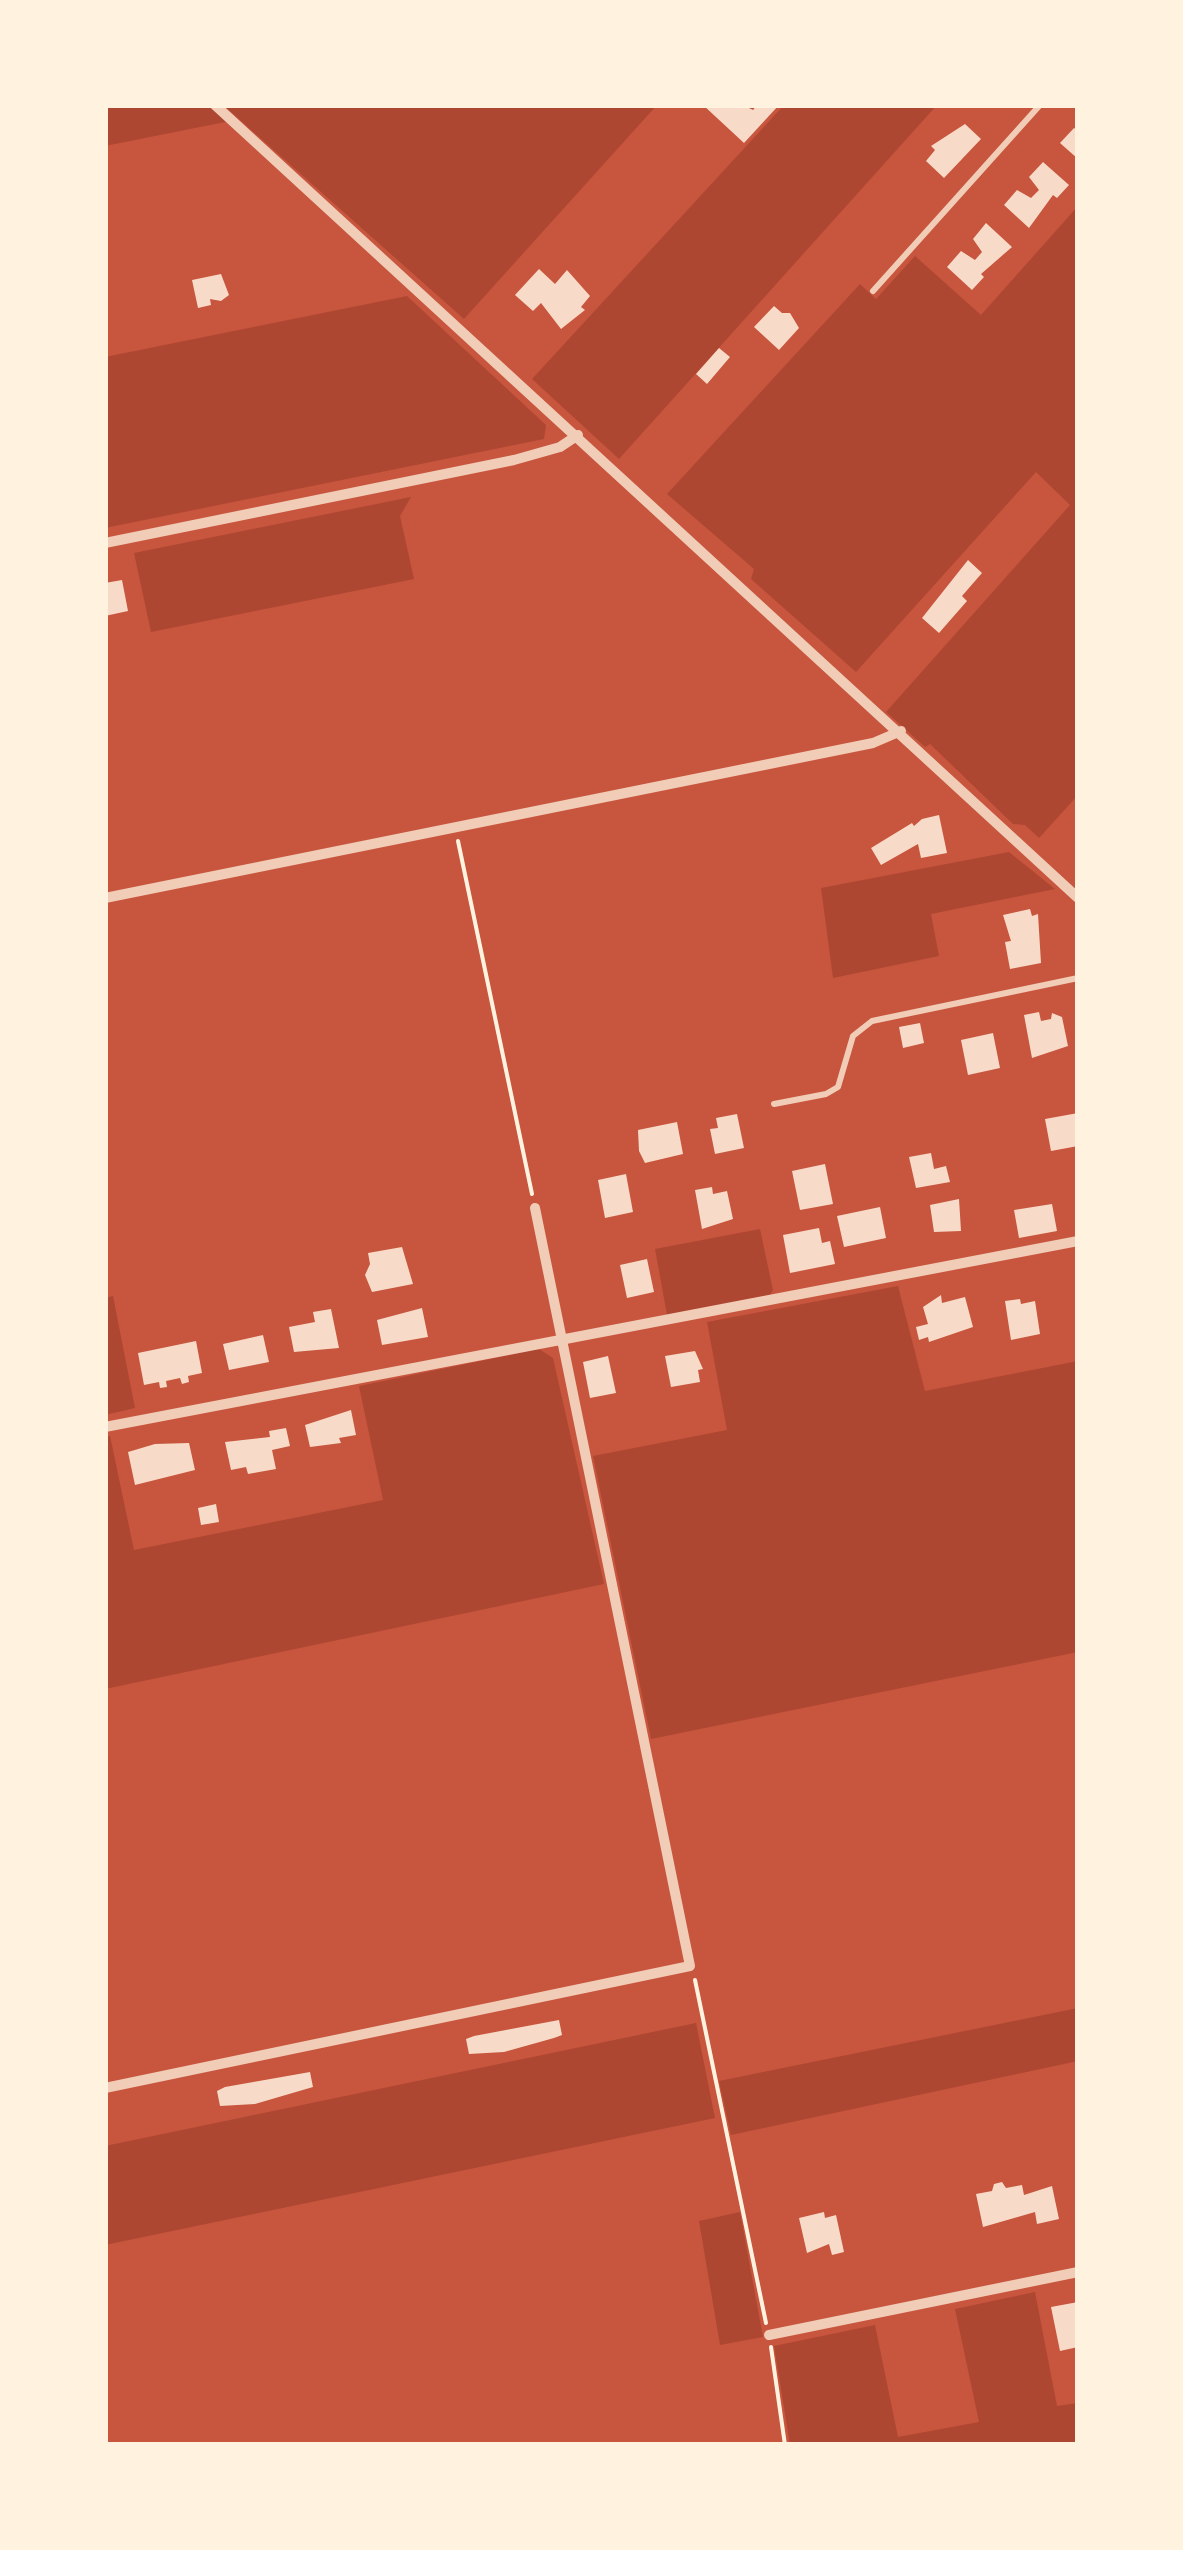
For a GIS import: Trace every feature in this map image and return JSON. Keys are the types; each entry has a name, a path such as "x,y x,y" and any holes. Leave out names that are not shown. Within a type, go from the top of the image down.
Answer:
{"street":[{"path":"215,105 388,268 578,434 1078,898"},
{"path":"105,543 542,454 578,434"},
{"path":"105,898 873,743 901,731"},
{"path":"105,2088 690,1966 535,1208"},
{"path":"105,1427 1078,1241"},
{"path":"769,2336 1078,2272"}],"lane":[{"path":"873,291 1040,105"},
{"path":"774,1104 826,1094 838,1087 853,1036 872,1021 1078,978"}],"path":[{"path":"455,827 535,1208"},
{"path":"690,1966 769,2336 784,2445"}],"shaded area":[{"path":"105,105 211,105 230,121 105,146"},
{"path":"223,105 657,105 464,319"},
{"path":"784,105 937,105 619,459 532,379"},
{"path":"1078,206 1078,795 1039,838 1025,825 1013,824 930,744 925,747 886,712 1070,505 1036,472 856,672 751,579 754,569 667,494 860,284 876,299 915,256 981,315"},
{"path":"407,296 546,425 544,439 105,528 105,357"},
{"path":"411,497 400,516 414,579 151,632 134,553"},
{"path":"1009,852 1055,889 931,914 939,956 833,978 821,888"},
{"path":"760,1229 773,1290 770,1295 667,1315 655,1249"},
{"path":"898,1286 925,1391 1078,1361 1078,1652 651,1739 593,1456 727,1430 707,1322"},
{"path":"113,1296 135,1408 105,1415 105,1298"},
{"path":"539,1349 553,1358 604,1584 105,1689 105,1437 110,1436 134,1550 383,1500 359,1386"},
{"path":"1078,2008 1078,2061 731,2135 719,2081"},
{"path":"696,2023 715,2118 105,2245 105,2146"},
{"path":"740,2212 763,2337 720,2345 699,2221"},
{"path":"1035,2292 1057,2406 1078,2403 1078,2445 790,2445 774,2346 875,2325 898,2437 979,2422 955,2309"}],"building":[{"path":"703,105 743,105 753,110 757,105 779,105 744,143"},
{"path":"965,124 981,139 944,178 926,161 935,150 931,146"},
{"path":"1074,128 1078,131 1078,159 1060,143"},
{"path":"1043,162 1069,185 1057,198 1053,195 1029,228 1004,205 1017,190 1031,198 1039,190 1029,177"},
{"path":"986,223 1012,247 981,274 984,277 972,290 947,267 961,251 975,260 982,252 973,239"},
{"path":"539,269 555,284 567,270 590,296 581,307 585,310 561,329 541,303 533,311 515,295"},
{"path":"221,274 229,295 221,301 210,299 211,305 198,308 192,280"},
{"path":"774,306 782,313 790,313 799,328 779,350 754,327"},
{"path":"719,348 730,357 707,384 696,374"},
{"path":"968,560 982,573 962,596 967,601 939,633 922,618"},
{"path":"122,580 128,611 105,616 105,583"},
{"path":"939,815 947,853 921,858 918,844 881,865 871,848 912,823 914,826 922,819"},
{"path":"1030,909 1032,916 1038,914 1041,963 1010,969 1005,942 1011,941 1003,915"},
{"path":"1039,1012 1041,1021 1051,1019 1052,1013 1062,1017 1068,1046 1032,1058 1024,1015"},
{"path":"920,1023 924,1043 903,1048 899,1027"},
{"path":"993,1033 1000,1068 968,1075 961,1040"},
{"path":"1078,1113 1078,1146 1051,1151 1045,1119"},
{"path":"737,1114 744,1148 715,1154 710,1129 718,1128 716,1118"},
{"path":"677,1122 683,1154 645,1163 639,1151 638,1130"},
{"path":"931,1153 934,1169 946,1166 950,1182 916,1188 909,1157"},
{"path":"825,1164 833,1204 800,1210 792,1171"},
{"path":"626,1174 633,1212 605,1218 598,1180"},
{"path":"712,1187 713,1194 727,1191 733,1219 702,1229 695,1190"},
{"path":"959,1199 961,1231 934,1232 930,1205"},
{"path":"1052,1204 1057,1231 1019,1238 1014,1210"},
{"path":"880,1207 886,1238 844,1247 837,1216"},
{"path":"819,1228 822,1243 830,1241 835,1264 790,1273 783,1235"},
{"path":"402,1247 413,1284 372,1292 365,1275 370,1264 368,1253"},
{"path":"647,1259 654,1292 627,1298 620,1265"},
{"path":"941,1295 942,1303 965,1297 973,1327 929,1342 928,1337 919,1340 916,1327 928,1324 923,1307"},
{"path":"1020,1299 1021,1304 1035,1301 1040,1334 1011,1340 1005,1301"},
{"path":"422,1308 428,1337 382,1345 377,1320"},
{"path":"331,1309 339,1348 294,1352 289,1327 315,1322 313,1312"},
{"path":"263,1335 269,1362 229,1370 223,1344"},
{"path":"196,1341 202,1373 188,1376 189,1382 182,1384 180,1378 166,1381 167,1387 160,1388 159,1382 144,1385 138,1353"},
{"path":"695,1351 703,1369 698,1370 700,1382 671,1387 665,1356"},
{"path":"608,1356 616,1393 590,1398 583,1362"},
{"path":"351,1410 356,1435 339,1438 341,1443 310,1447 305,1425"},
{"path":"286,1428 290,1446 272,1450 276,1469 248,1474 246,1467 231,1470 225,1442 270,1437 269,1431"},
{"path":"189,1443 195,1470 135,1485 128,1452 155,1444"},
{"path":"216,1504 219,1522 201,1525 198,1508"},
{"path":"559,2020 562,2035 504,2052 469,2054 466,2039"},
{"path":"310,2072 313,2087 255,2104 220,2106 217,2091 225,2087"},
{"path":"1002,2182 1006,2188 1022,2185 1024,2195 1052,2186 1059,2219 1037,2224 1035,2212 983,2227 976,2194 992,2191 994,2184"},
{"path":"824,2212 825,2218 836,2215 844,2252 832,2255 829,2244 807,2253 799,2218"},
{"path":"1078,2302 1078,2347 1060,2351 1051,2307"}]}
